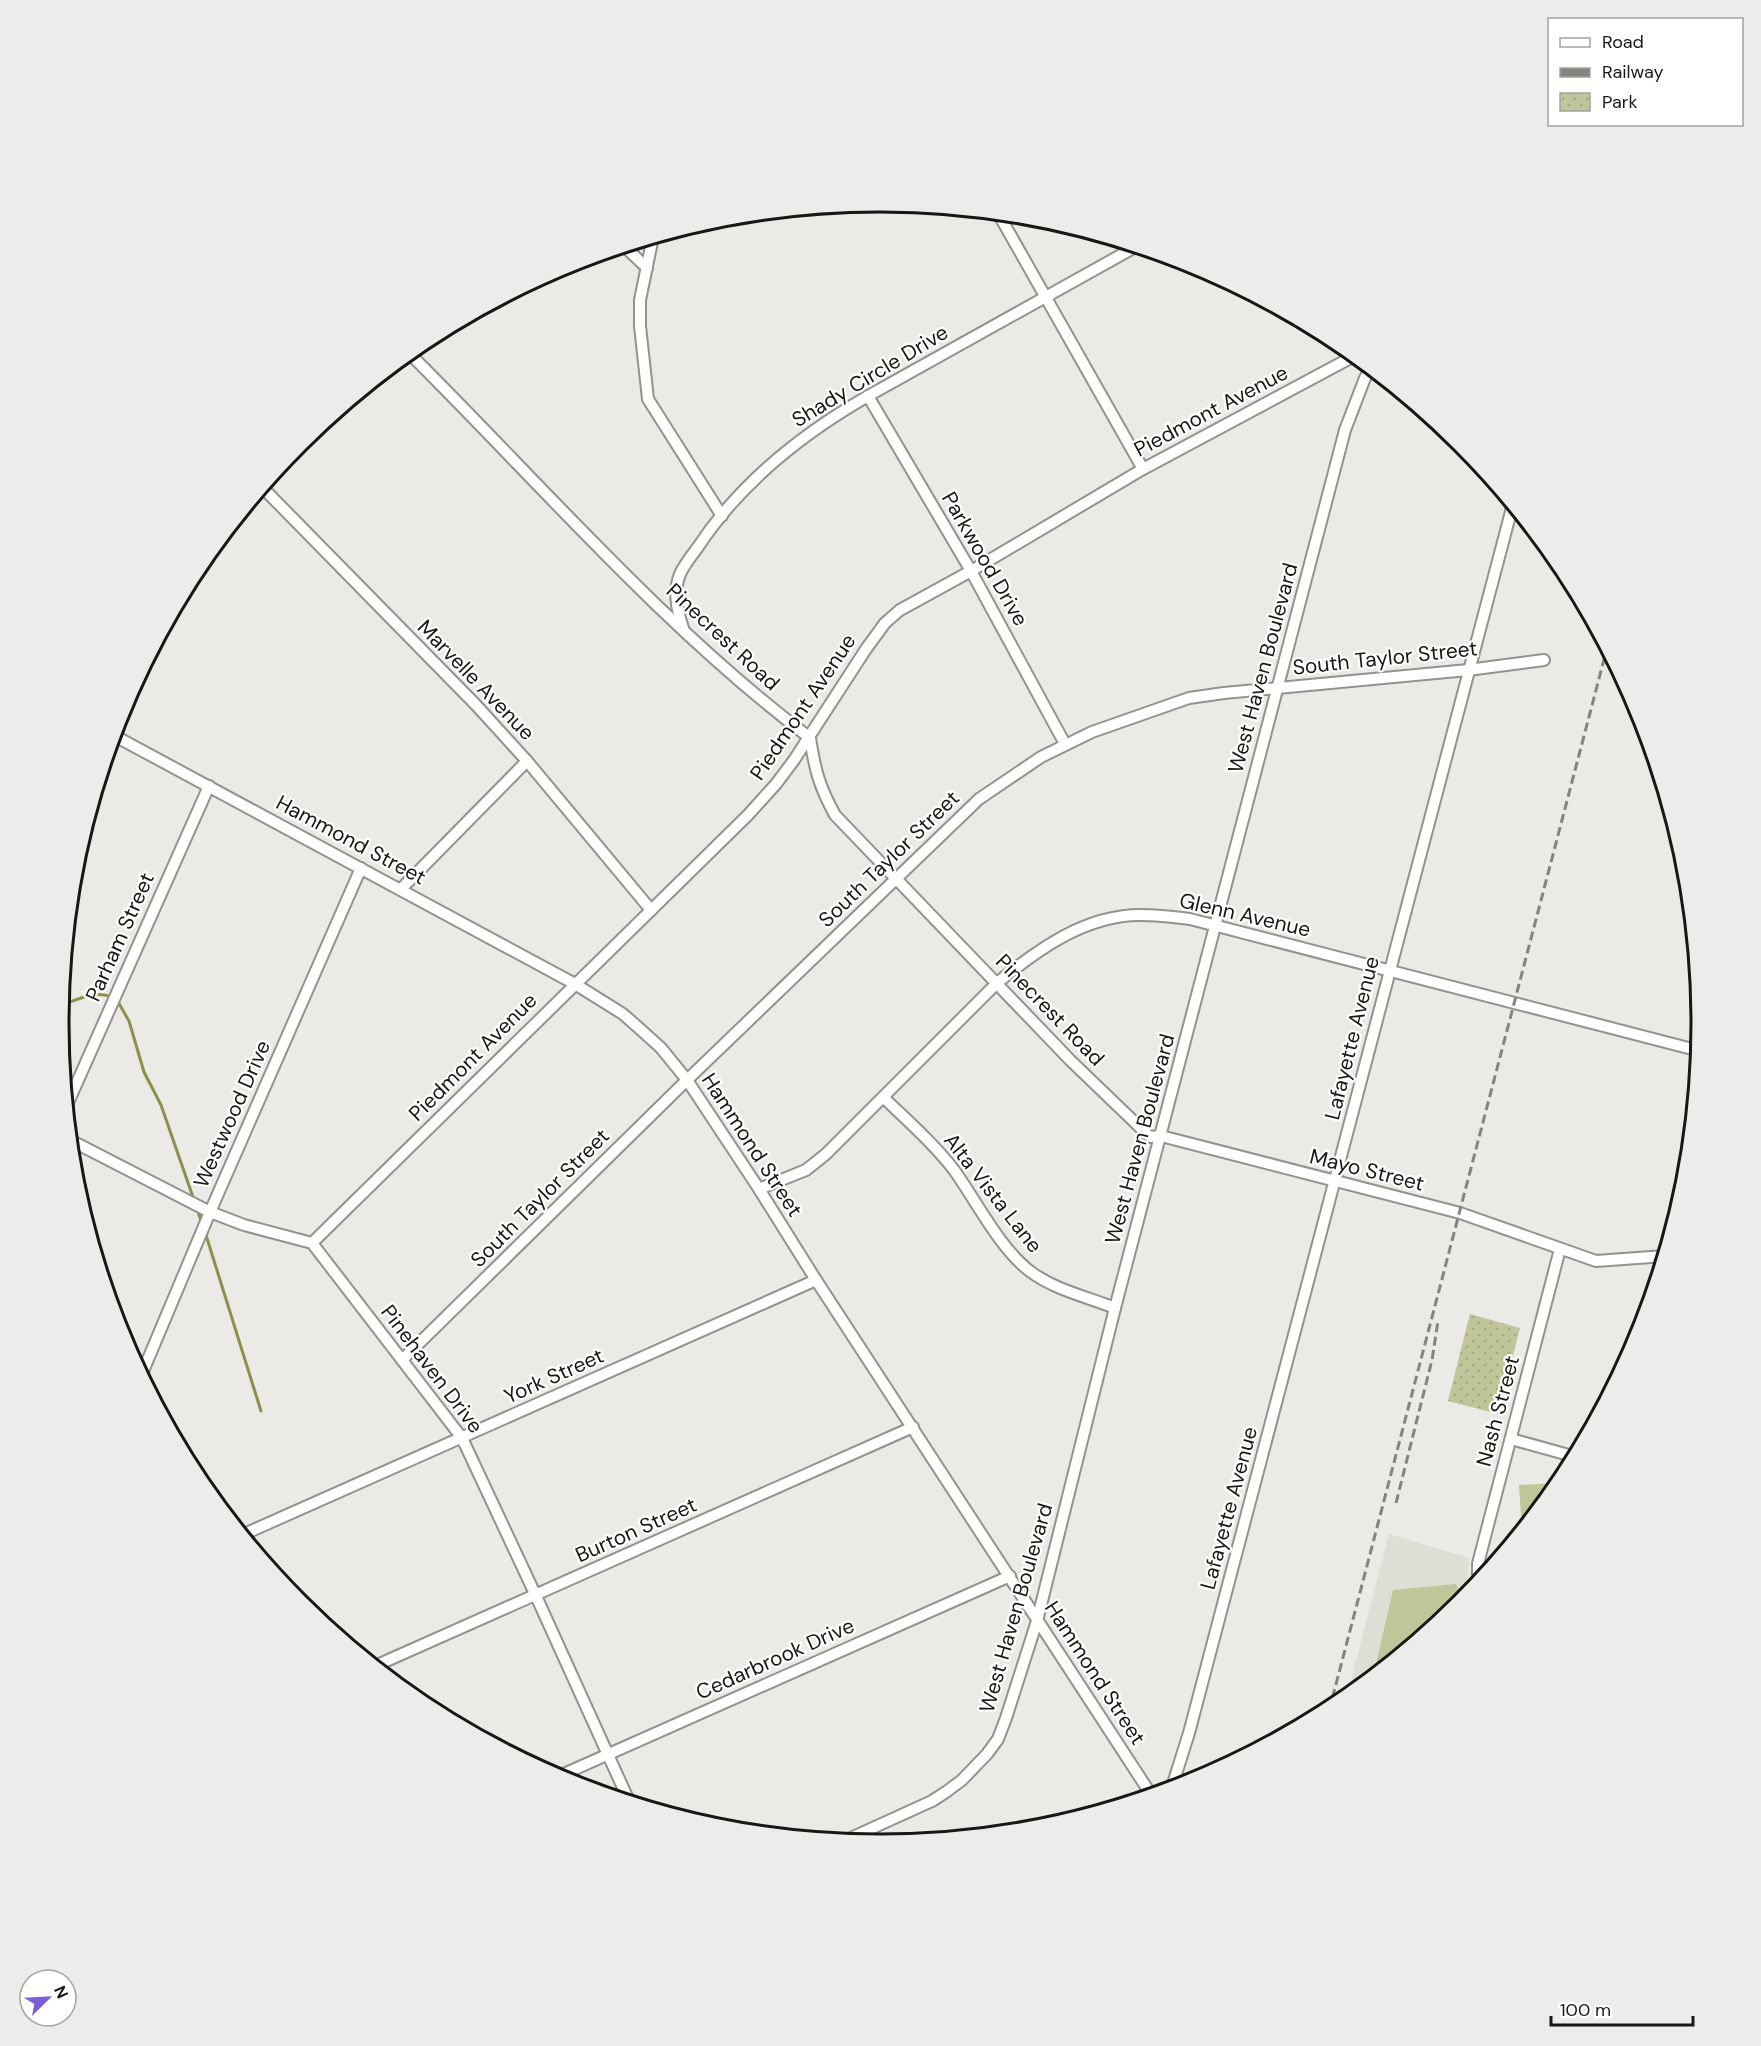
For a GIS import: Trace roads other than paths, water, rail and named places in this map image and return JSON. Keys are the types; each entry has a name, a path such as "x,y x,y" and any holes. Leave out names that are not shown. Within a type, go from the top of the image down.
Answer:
{"street":[{"path":"1002,221 1143,469"},
{"path":"651,245 640,300 640,326 648,399 722,516"},
{"name":"Shady Circle Drive","path":"684,631 677,610 676,594 680,574 712,526 744,491 788,449 836,414 1128,251"},
{"path":"630,252 647,268"},
{"name":"Pinecrest Road","path":"415,359 684,631 767,705 810,738 819,785 835,815 1070,1060 1150,1137 1161,1136"},
{"name":"Piedmont Avenue","path":"312,1243 762,800 810,738 866,649 885,623 900,610 971,571 1143,469 1347,360"},
{"name":"West Haven Boulevard","path":"860,1834 932,1801 962,1780 998,1739 1006,1718 1037,1621 1115,1308 1345,429 1367,374"},
{"name":"Parkwood Drive","path":"868,396 971,571 1065,744"},
{"name":"Marvelle Avenue","path":"267,492 476,705 527,761 651,910"},
{"name":"Lafayette Avenue","path":"1174,1779 1195,1710 1511,512"},
{"name":"South Taylor Street","path":"402,1360 895,879 979,799 1023,768 1065,744 1122,720 1189,698 1468,670 1544,660"},
{"name":"Hammond Street","path":"121,739 575,984 623,1014 661,1048 687,1080 759,1189 1147,1789"},
{"path":"400,889 527,761"},
{"name":"Parham Street","path":"73,1093 209,786"},
{"name":"Westwood Drive","path":"145,1365 361,868"},
{"name":"Glenn Avenue","path":"759,1189 806,1170 826,1154 997,983 1018,965 1048,945 1079,929 1102,921 1138,915 1190,919 1691,1049"},
{"name":"Alta Vista Lane","path":"884,1098 952,1168 1000,1238 1030,1271 1050,1283 1115,1308"},
{"name":"Mayo Street","path":"1161,1136 1460,1214 1596,1261 1657,1257"},
{"path":"79,1144 210,1212 244,1225 312,1243"},
{"name":"Pinehaven Drive","path":"312,1243 462,1438 625,1793"},
{"name":"Nash Street","path":"1478,1572 1478,1563 1560,1249"},
{"name":"York Street","path":"249,1532 816,1280"},
{"name":"Burton Street","path":"381,1663 913,1427"},
{"path":"1511,1439 1567,1455"},
{"name":"Cedarbrook Drive","path":"568,1772 1010,1576"}],"waterway":[{"path":"70,1002 92,995 111,997"},
{"path":"117,1000 129,1021 144,1072 161,1105 194,1200"},
{"path":"197,1209 202,1223"},
{"path":"205,1232 261,1411"}],"railway":[{"path":"1333,1697 1605,657"},
{"path":"1396,1503 1432,1360 1438,1321"}]}
